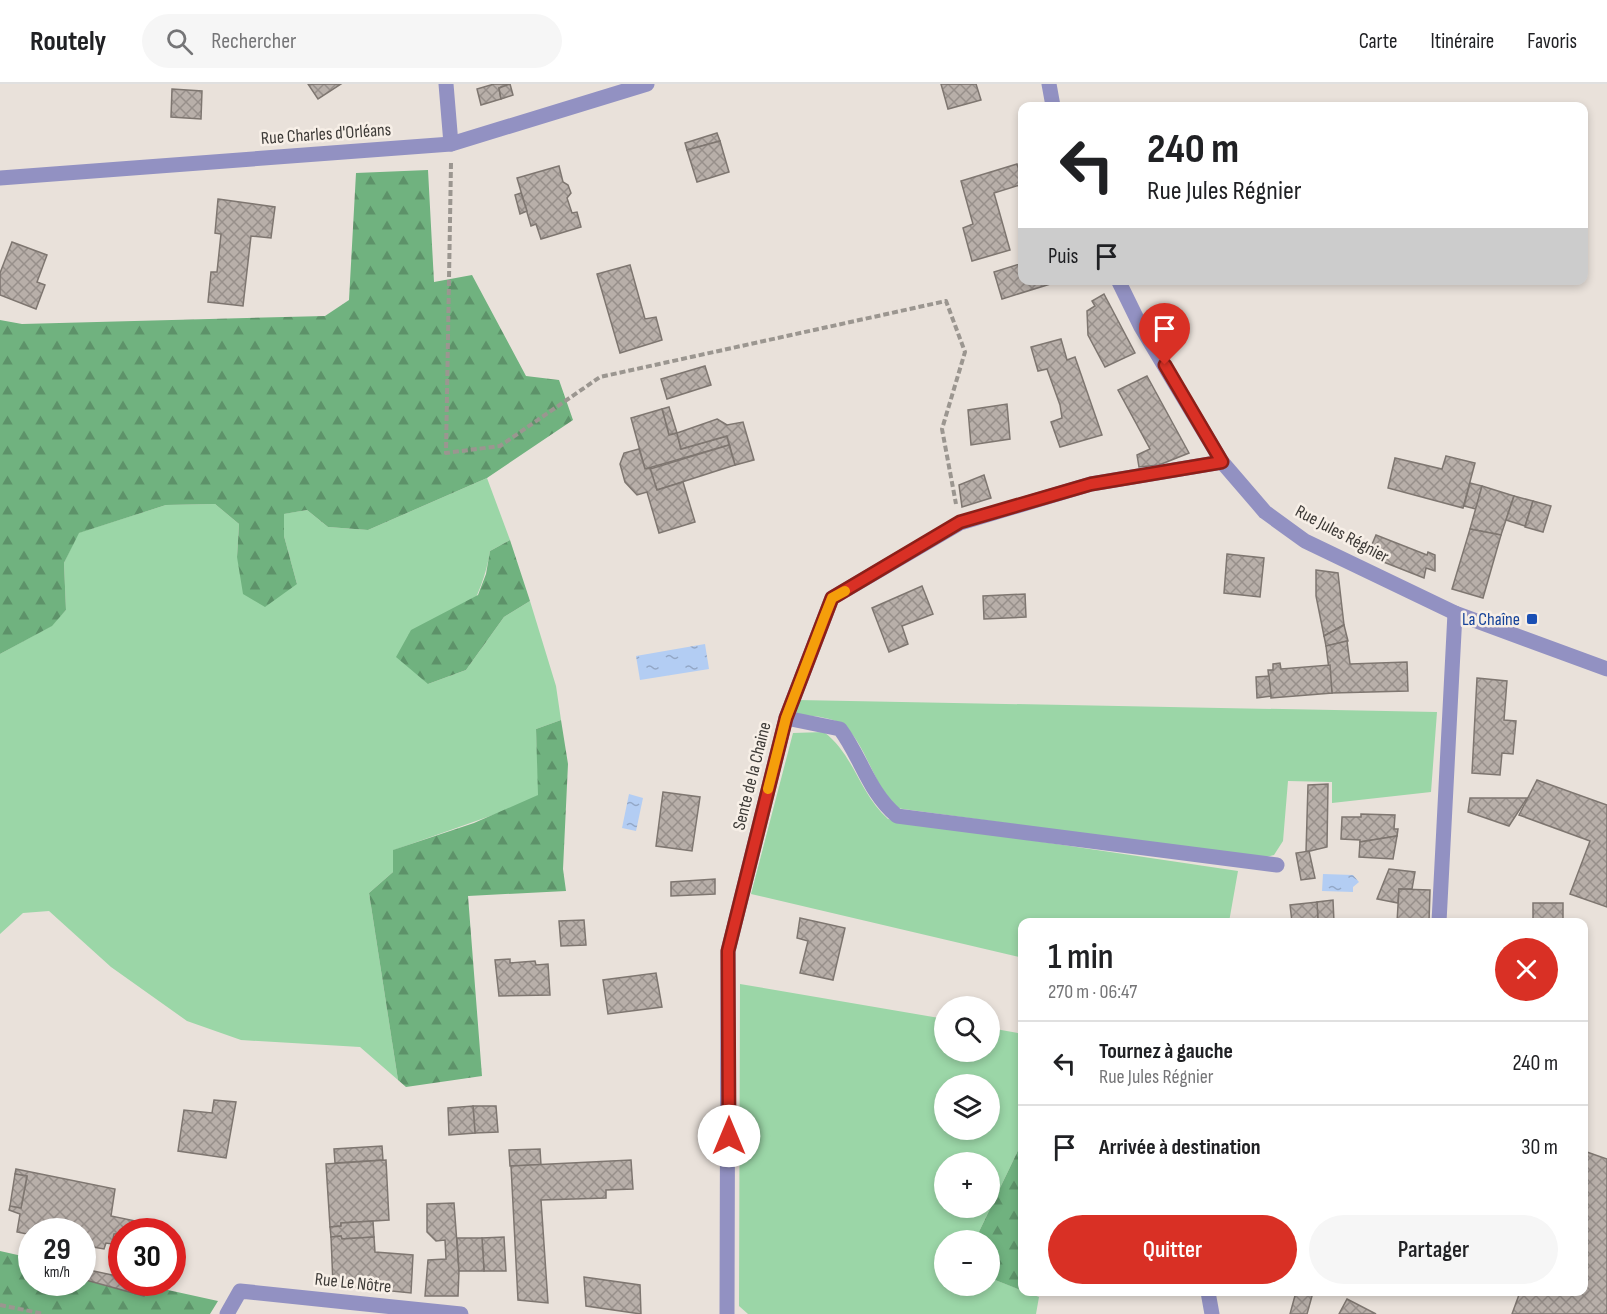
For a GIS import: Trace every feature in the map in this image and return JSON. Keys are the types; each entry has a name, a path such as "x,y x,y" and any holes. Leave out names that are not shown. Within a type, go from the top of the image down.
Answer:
{"street":[{"path":"446,84 451,144"},
{"name":"Rue Charles d'Orléans","path":"0,178 451,144 647,84"},
{"path":"1049,84 1052,102"},
{"name":"Rue Jules Régnier","path":"1121,285 1142,327 1222,462 1265,512 1305,541 1455,613 1607,669"},
{"name":"Sente de la Chaine","path":"727,1314 728,951 786,718 832,598 960,522 1091,484 1222,462"},
{"path":"1438,918 1455,613"},
{"path":"786,718 840,729 853,747 882,803 897,816 1278,865"},
{"name":"Rue Le Nôtre","path":"227,1314 240,1291 461,1314"},
{"path":"1209,1296 1212,1314"}],"path":[{"path":"451,144 447,453 500,446 600,377 946,301 965,352 942,429 960,522"},
{"path":"0,1305 44,1314"}],"green space":[{"path":"428,170 434,282 472,275 526,376 559,380 573,420 487,478 368,530 328,527 307,510 284,514 284,536 297,584 265,607 243,594 237,557 239,524 215,504 166,505 79,533 64,563 66,610 52,626 0,654 0,320 22,324 325,316 349,300 356,173"},
{"path":"487,478 510,540 490,551 474,603 428,684 466,670 504,617 530,601 556,686 561,720 536,729 539,795 513,808 394,850 393,872 369,893 398,1080 360,1047 241,1040 187,1021 111,967 49,911 23,913 0,934 0,654 51,626 66,610 64,563 78,533 166,505 215,504 239,524 237,557 297,584 284,536 283,514 307,510 328,527 368,530"},
{"path":"510,540 530,601 504,617 466,670 428,684 396,657 411,630 478,595 486,574 490,551"},
{"path":"798,700 1437,712 1431,792 1332,803 1332,782 1288,781 1283,841 1274,855 1262,858 896,808 888,799 852,734 843,725 833,720 796,714"},
{"path":"561,720 568,764 563,869 566,891 468,896 482,1076 406,1087 398,1080 369,893 393,872 393,850 474,823 538,795 536,729"},
{"path":"824,732 843,752 870,798 888,819 1238,871 1230,918 1018,918 1018,957 751,894 793,733"},
{"path":"740,984 934,1017 934,1062 1000,1062 1000,1030 1018,1033 1018,1150 1000,1188 1000,1152 934,1152 934,1218 986,1218 980,1230 934,1230 934,1296 1000,1296 1000,1282 1018,1289 1018,1296 1039,1297 1036,1314 748,1314 739,1306"},
{"path":"1018,1150 1018,1289 1000,1282 1000,1230 980,1230 986,1218 1000,1218 1000,1188"},
{"path":"0,1251 18,1255 18,1296 96,1296 96,1273 108,1276 108,1296 186,1296 186,1294 218,1301 210,1314 0,1314"}],"water":[{"path":"705,644 709,669 640,680 636,656"},
{"path":"629,794 643,798 636,831 622,828"},
{"path":"1323,874 1353,875 1359,882 1353,887 1353,892 1322,891"}],"building":[{"path":"308,84 341,84 318,99"},
{"path":"494,84 510,84 499,88 501,99 481,105 477,89"},
{"path":"510,84 513,95 501,99 499,88"},
{"path":"941,84 976,84 981,100 948,109"},
{"path":"172,89 202,91 201,119 171,117"},
{"path":"717,133 720,141 687,150 685,143"},
{"path":"720,141 729,172 697,182 687,150"},
{"path":"1017,164 1018,186 994,193 1010,250 972,261 963,228 973,224 961,181"},
{"path":"559,166 563,182 568,185 571,193 567,198 572,213 577,212 581,227 541,239 536,224 531,226 517,178"},
{"path":"521,193 527,211 520,214 515,195"},
{"path":"218,199 275,207 271,238 251,236 243,306 208,302 211,272 217,272 221,234 215,233"},
{"path":"12,242 47,255 37,282 45,285 36,309 0,295 0,273"},
{"path":"630,265 645,319 656,317 662,340 620,353 597,274"},
{"path":"1018,265 1018,285 1047,285 1002,299 994,272"},
{"path":"1104,294 1135,353 1105,367 1088,335 1087,311 1095,306 1092,301"},
{"path":"1061,339 1067,360 1075,357 1102,435 1060,447 1051,422 1062,418 1060,405 1047,369 1038,371 1031,347"},
{"path":"705,366 711,385 667,399 661,379"},
{"path":"1147,376 1189,453 1159,465 1139,467 1137,455 1150,449 1118,390"},
{"path":"1007,404 1010,439 971,445 968,410"},
{"path":"669,407 677,433 669,435 662,409"},
{"path":"662,409 669,435 677,433 681,449 727,436 729,445 645,469 631,418"},
{"path":"717,419 727,425 743,422 754,460 735,465 727,436 681,449 677,433"},
{"path":"729,445 735,465 657,490 650,469"},
{"path":"639,449 645,469 650,468 657,490 683,482 695,522 659,533 647,492 637,495 625,482 620,464 624,453"},
{"path":"1446,456 1475,463 1463,508 1388,488 1395,458 1442,469"},
{"path":"984,475 991,498 962,507 959,485"},
{"path":"1470,483 1482,486 1476,509 1464,506"},
{"path":"1482,486 1514,496 1501,535 1470,529"},
{"path":"1514,496 1533,501 1525,526 1506,520"},
{"path":"1533,501 1551,506 1543,532 1525,527"},
{"path":"1470,529 1501,535 1483,598 1452,589"},
{"path":"1376,535 1427,555 1428,552 1435,555 1435,571 1426,568 1424,578 1376,559 1379,553 1370,549"},
{"path":"1227,554 1264,558 1260,597 1224,593"},
{"path":"1316,570 1338,573 1344,625 1324,636 1316,596"},
{"path":"922,586 933,614 902,626 908,644 889,652 872,608"},
{"path":"1025,594 1026,617 984,619 983,596"},
{"path":"1344,625 1348,641 1326,646 1324,636"},
{"path":"1347,641 1350,664 1407,662 1408,691 1332,693 1326,646"},
{"path":"1280,663 1281,669 1330,665 1332,693 1271,698 1268,670 1273,670 1273,664"},
{"path":"1269,676 1271,696 1257,698 1256,677"},
{"path":"1477,678 1507,681 1504,720 1516,721 1513,754 1502,753 1500,775 1472,773"},
{"path":"1537,780 1607,805 1607,907 1570,894 1590,841 1519,815"},
{"path":"1328,784 1327,847 1306,852 1308,785"},
{"path":"663,792 700,797 692,851 656,846"},
{"path":"1470,798 1527,798 1509,826 1468,812"},
{"path":"1361,814 1395,815 1394,829 1398,829 1397,836 1360,842 1360,840 1341,839 1342,817 1361,817"},
{"path":"1397,836 1393,859 1359,857 1360,842"},
{"path":"1309,851 1315,878 1301,880 1296,853"},
{"path":"1389,869 1415,872 1412,889 1399,889 1398,903 1377,899"},
{"path":"715,879 715,894 671,896 671,882"},
{"path":"1399,889 1430,890 1429,918 1397,918"},
{"path":"1333,900 1334,918 1318,918 1317,902"},
{"path":"1317,902 1318,918 1292,918 1290,905"},
{"path":"1533,903 1563,903 1563,918 1533,918"},
{"path":"800,918 845,928 833,980 800,973 808,941 797,938"},
{"path":"584,920 586,945 561,946 559,921"},
{"path":"510,959 510,963 535,961 536,965 548,964 550,995 499,996 495,960"},
{"path":"656,973 662,1007 608,1014 603,980"},
{"path":"214,1100 236,1102 226,1158 178,1151 184,1110 212,1113"},
{"path":"473,1106 496,1106 498,1132 475,1133"},
{"path":"473,1106 475,1133 449,1135 448,1108"},
{"path":"382,1146 383,1160 335,1163 334,1149"},
{"path":"540,1149 541,1165 510,1166 509,1150"},
{"path":"1588,1152 1607,1159 1607,1314 1512,1314 1519,1296 1588,1296"},
{"path":"386,1160 389,1220 341,1223 341,1226 330,1227 326,1164"},
{"path":"631,1160 633,1189 606,1190 606,1198 541,1200 548,1303 518,1300 511,1166"},
{"path":"16,1169 115,1189 111,1216 121,1218 108,1218 108,1243 106,1243 104,1249 96,1248 96,1218 19,1218 20,1214 9,1210 10,1206 21,1208 27,1176 15,1174"},
{"path":"15,1174 27,1176 21,1208 10,1206"},
{"path":"454,1203 459,1271 458,1296 425,1296 428,1260 446,1259 445,1240 436,1241 427,1232 427,1204"},
{"path":"373,1221 374,1237 342,1239 341,1236 331,1237 330,1227 341,1226 341,1223"},
{"path":"341,1236 342,1239 374,1237 375,1252 413,1255 411,1293 333,1285 331,1237"},
{"path":"504,1237 506,1271 484,1271 482,1238"},
{"path":"457,1238 482,1238 484,1271 459,1271"},
{"path":"96,1272 108,1274 108,1286 96,1283"},
{"path":"584,1277 640,1285 641,1314 586,1306"},
{"path":"1295,1296 1312,1296 1307,1314 1290,1314"},
{"path":"1347,1299 1376,1314 1339,1314"}],"slow traffic":[{"path":"768,789 786,718 824,618 832,598 845,591"}],"place":[{"name":"La Chaîne","path":"1532,619"}],"route":[{"path":"729,1136 728,951 786,718 832,598 960,522 1091,484 1222,462 1165,365"}]}
